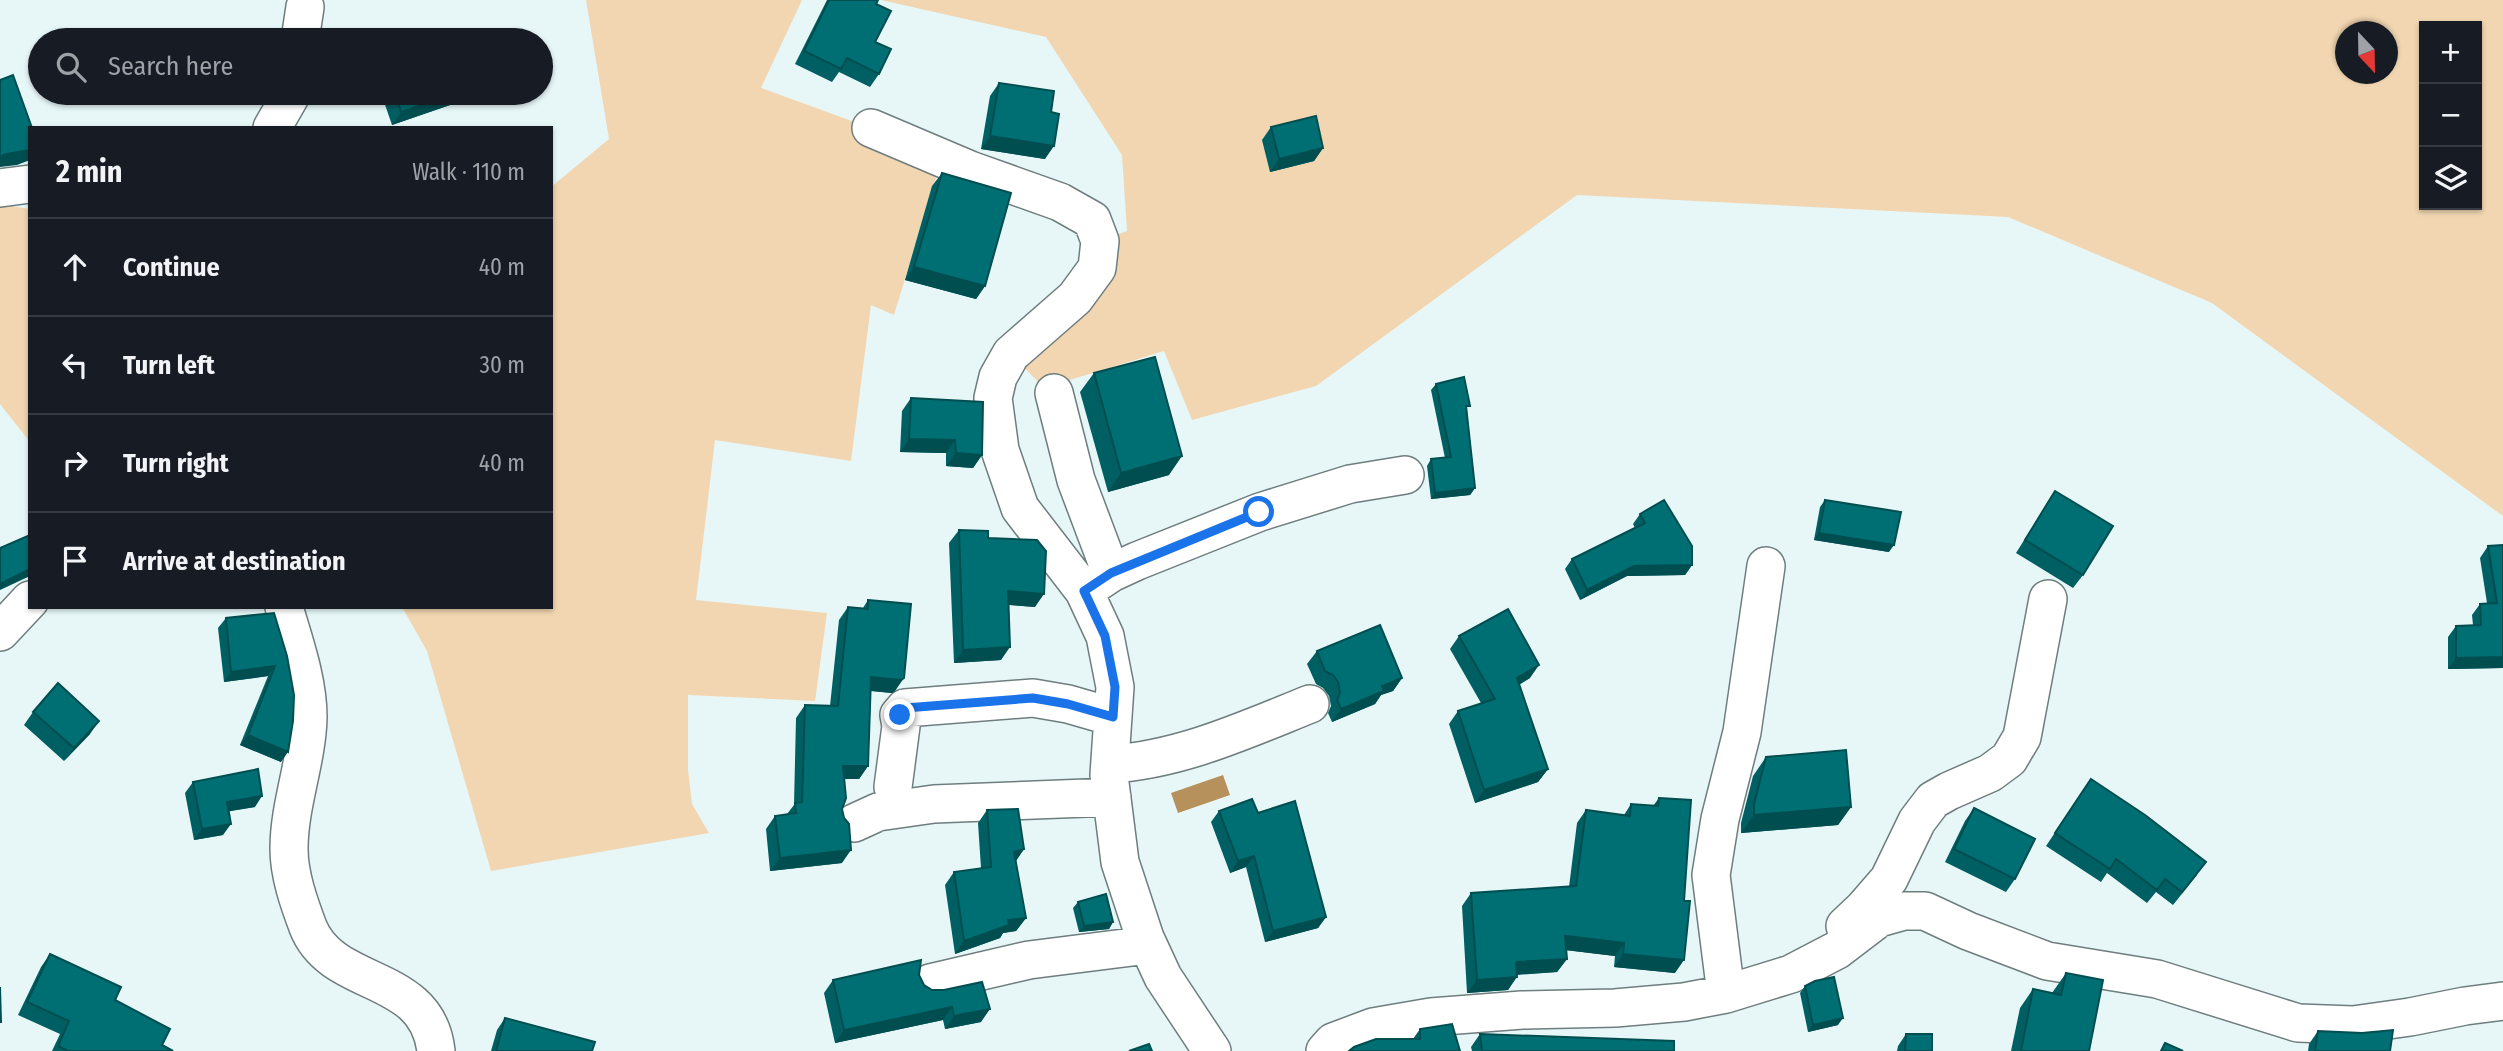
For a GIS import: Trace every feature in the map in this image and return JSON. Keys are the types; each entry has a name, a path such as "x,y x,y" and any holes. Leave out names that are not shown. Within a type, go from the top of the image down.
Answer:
{"street":[{"path":"273,126 285,105"},
{"path":"872,128 970,170 1060,202 1092,220 1100,241 1097,268 1075,298 1011,354 998,377 993,398 1000,450 1020,508 1097,582"},
{"path":"0,188 28,184"},
{"path":"1054,393 1076,480 1115,687 1111,781 1120,862 1148,945 1163,977 1212,1051"},
{"path":"1097,582 1259,512 1350,484 1405,475"},
{"path":"1726,994 1711,874 1720,819 1742,732 1766,566"},
{"path":"1791,974 1863,909 1889,879 1917,821 1933,800 1949,790 1990,773 2009,759 2022,737 2048,598"},
{"path":"0,632 28,602"},
{"path":"285,609 300,665 308,712 306,746 293,804 289,850 295,886 309,930 321,947 341,964 407,997 427,1020 434,1034 436,1051"},
{"path":"893,787 900,715 905,708 1033,698 1068,704 1113,717"},
{"path":"854,823 878,812 1111,781 1142,762 1182,752 1310,704"},
{"path":"1325,1051 1333,1042 1373,1027 1431,1017 1522,1010 1615,1008 1684,1002 1726,994 1791,974 1837,950 1879,918 1904,911 1924,911 2048,961 2157,979 2298,1023 2353,1025 2503,1001"},
{"path":"930,984 1029,960 1148,945"}],"shaded area":[{"path":"586,0 802,0 761,88 871,128 942,158 894,315 871,305 851,461 715,440 696,600 827,613 815,701 688,695 688,770 692,804 709,833 491,871 427,651 403,609 553,609 553,185 609,139"},
{"path":"881,0 2503,0 2503,516 2212,303 2008,217 1577,195 1316,386 1192,420 1164,351 1044,388 1011,354 1100,241 1127,231 1122,155 1046,37"},
{"path":"0,204 28,209 28,439 0,404"},
{"path":"1223,775 1230,795 1178,813 1171,793"}],"building":[{"path":"829,0 878,0 876,4 891,11 875,42 891,49 879,74 847,58 841,69 804,51"},
{"path":"13,75 31,126 28,126 28,150 0,157 0,80"},
{"path":"999,83 1054,91 1051,112 1059,114 1054,146 990,136"},
{"path":"399,105 422,105 401,112"},
{"path":"1316,116 1323,148 1279,159 1271,127"},
{"path":"942,173 1011,193 985,286 914,267"},
{"path":"1155,357 1182,456 1121,473 1094,373"},
{"path":"1464,377 1470,406 1466,406 1475,488 1435,493 1431,459 1451,457 1436,384"},
{"path":"911,398 983,402 982,455 956,453 955,440 909,439"},
{"path":"2055,491 2113,526 2083,575 2025,540"},
{"path":"1664,500 1692,546 1692,565 1634,566 1587,590 1572,559 1645,523 1640,514"},
{"path":"1825,500 1901,512 1894,545 1819,533"},
{"path":"959,530 988,531 988,538 1037,540 1046,551 1044,594 1008,591 1010,647 963,650"},
{"path":"28,536 28,570 0,584 0,548"},
{"path":"2503,545 2503,657 2456,658 2456,626 2481,625 2480,604 2497,603 2488,546"},
{"path":"868,600 911,604 904,678 871,677 868,766 843,766 846,798 842,809 849,824 851,850 780,858 775,816 796,813 795,803 802,802 805,705 838,706 848,607 868,609"},
{"path":"1508,609 1539,665 1517,678 1548,769 1484,790 1458,711 1495,699 1459,636"},
{"path":"274,613 287,656 294,695 288,752 248,735 275,666 231,672 226,618"},
{"path":"1380,625 1402,678 1382,686 1384,691 1341,709 1337,700 1340,693 1338,682 1333,675 1325,671 1317,651"},
{"path":"58,683 99,721 74,748 33,712"},
{"path":"1846,750 1851,807 1754,815 1754,804 1766,757"},
{"path":"258,769 262,796 227,802 231,824 202,829 193,782"},
{"path":"2091,779 2145,815 2206,862 2182,892 2165,879 2157,890 2116,859 2110,869 2055,833"},
{"path":"1659,798 1691,800 1684,901 1690,901 1684,960 1623,954 1624,943 1565,936 1567,959 1516,962 1517,977 1477,980 1471,893 1576,886 1586,810 1630,816 1631,804 1658,806"},
{"path":"1252,799 1258,813 1295,801 1326,917 1273,931 1254,856 1238,861 1219,811"},
{"path":"1974,808 2035,839 2015,879 1954,849"},
{"path":"1018,809 1024,849 1014,852 1026,918 1008,920 1009,925 964,941 954,872 991,867 987,810"},
{"path":"1106,894 1113,922 1084,926 1078,902"},
{"path":"50,954 121,987 115,1000 170,1029 162,1045 173,1051 68,1051 58,1046 69,1021 27,1002"},
{"path":"921,960 919,975 924,985 932,990 944,990 982,982 990,1009 954,1016 952,1007 844,1030 833,980"},
{"path":"2066,973 2103,980 2089,1051 2021,1051 2033,989 2061,995"},
{"path":"1834,977 1843,1018 1813,1025 1805,986"},
{"path":"505,1018 595,1042 592,1051 496,1051"},
{"path":"1452,1024 1460,1051 1349,1051 1376,1039 1420,1039 1420,1029"},
{"path":"2393,1030 2390,1051 2315,1051 2318,1031 2362,1033"},
{"path":"1480,1034 1674,1041 1674,1051 1482,1051"},
{"path":"1906,1034 1932,1034 1932,1051 1905,1051"},
{"path":"2165,1043 2183,1051 2161,1051"},
{"path":"1149,1044 1152,1051 1129,1051"}],"route":[{"path":"900,715 905,708 1033,698 1068,704 1113,717 1115,687 1105,636 1084,591 1111,573 1137,561 1259,512"}]}
